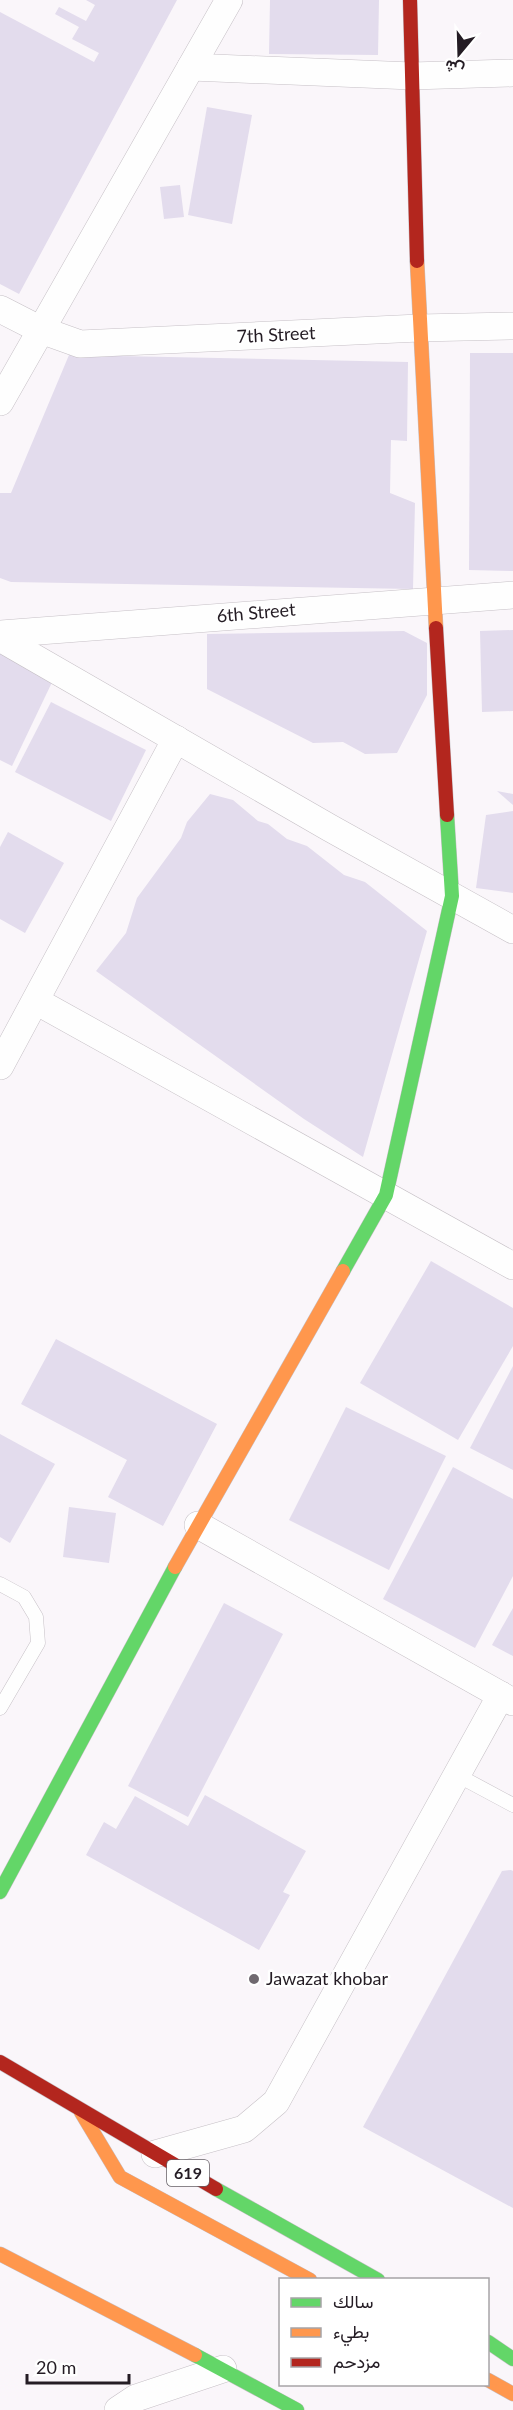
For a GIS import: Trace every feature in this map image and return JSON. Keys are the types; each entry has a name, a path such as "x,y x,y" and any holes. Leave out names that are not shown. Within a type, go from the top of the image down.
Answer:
{"main road":[{"path":"0,1893 198,1526 386,1195 452,896 419,328 410,0"},
{"name":"619","path":"1,2060 155,2154 374,2278"},
{"path":"80,2110 120,2177 306,2278"},
{"path":"0,2253 223,2368 297,2410"},
{"path":"489,2343 513,2359"},
{"path":"489,2380 513,2394"}],"street":[{"path":"0,402 229,0"},
{"path":"191,67 412,76 513,74"},
{"name":"7th Street","path":"0,309 41,330 80,344 419,328 513,326"},
{"name":"6th Street","path":"0,636 435,599 513,595"},
{"path":"0,636 176,739 513,930"},
{"path":"0,1066 176,739"},
{"path":"36,1001 513,1266"},
{"path":"155,2154 244,2129 276,2102 457,1775 507,1699 198,1526"},
{"path":"118,2410 136,2398 223,2368"}],"lane":[{"path":"0,1584 24,1597 36,1617 38,1643 0,1708"},
{"path":"457,1775 513,1805"}],"building":[{"path":"86,0 177,0 19,294 0,284 0,12 94,62 99,53 72,39 79,27 55,14 59,7 86,21 95,5"},
{"path":"270,0 379,0 378,55 269,54"},
{"path":"207,107 252,115 232,224 188,215"},
{"path":"180,185 184,217 164,219 160,187"},
{"path":"470,353 513,353 513,571 469,570"},
{"path":"69,355 408,362 407,441 391,440 390,493 415,503 413,589 11,582 0,578 0,493 11,493"},
{"path":"513,630 513,711 482,712 480,631"},
{"path":"404,631 427,643 427,695 397,753 365,754 343,742 313,743 207,689 207,634"},
{"path":"0,650 55,676 12,766 0,760"},
{"path":"51,702 146,750 111,821 15,772"},
{"path":"497,791 513,794 513,805"},
{"path":"210,794 233,800 258,821 268,824 287,839 307,846 344,875 365,882 427,931 363,1157 304,1119 96,971 126,933 137,898 181,838 187,822"},
{"path":"513,811 513,893 476,888 486,815"},
{"path":"8,832 64,863 25,933 0,919 0,847"},
{"path":"431,1261 513,1308 513,1346 458,1440 360,1383"},
{"path":"56,1339 217,1424 163,1526 108,1497 127,1460 21,1404"},
{"path":"513,1366 513,1470 470,1448"},
{"path":"346,1407 446,1456 389,1570 289,1520"},
{"path":"0,1434 55,1464 10,1543 0,1537"},
{"path":"453,1467 513,1499 513,1576 475,1648 383,1599"},
{"path":"69,1507 116,1513 109,1563 63,1557"},
{"path":"224,1603 283,1634 188,1817 128,1786"},
{"path":"513,1608 513,1656 492,1645"},
{"path":"205,1795 306,1851 283,1892 290,1895 259,1950 86,1855 104,1822 116,1829 135,1796 188,1826"},
{"path":"502,1871 513,1871 513,2208 363,2127"}],"traffic: fast":[{"path":"343,1271 386,1195 452,896 447,815"},
{"path":"0,1892 175,1567"},
{"path":"216,2189 374,2278"},
{"path":"489,2343 513,2359"},
{"path":"195,2355 297,2410"}],"traffic: slow":[{"path":"417,261 436,628"},
{"path":"175,1567 343,1271"},
{"path":"81,2112 120,2177 306,2278"},
{"path":"0,2254 195,2355"},
{"path":"489,2381 513,2394"}],"traffic: jam":[{"path":"410,0 417,261"},
{"path":"436,628 447,815"},
{"path":"0,2062 216,2189"}],"place":[{"name":"Jawazat khobar","path":"254,1979"}]}
